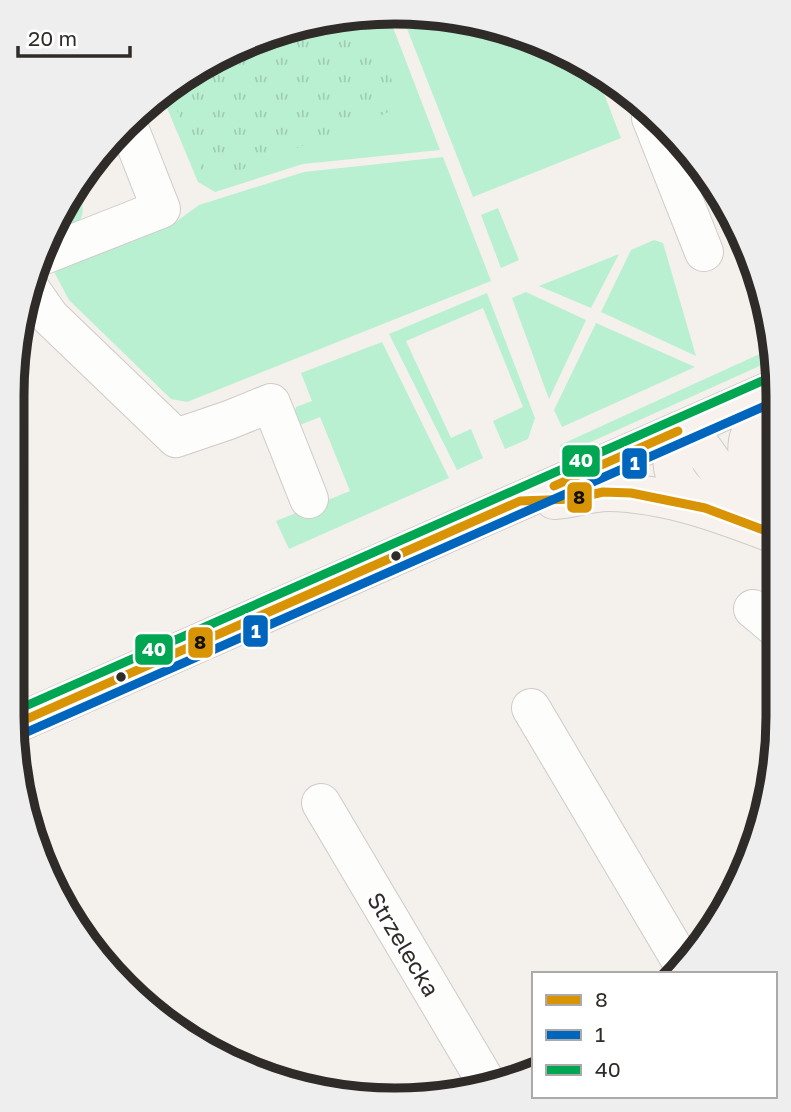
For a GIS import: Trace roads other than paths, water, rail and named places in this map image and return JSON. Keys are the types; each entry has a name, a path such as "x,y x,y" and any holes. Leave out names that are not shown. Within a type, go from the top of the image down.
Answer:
{"street":[{"path":"656,132 704,252"},
{"path":"54,251 161,209 132,134"},
{"path":"37,299 50,317 176,439 229,421 271,402 309,499"},
{"path":"24,720 678,431 766,395"},
{"path":"766,408 748,440 750,469 766,494"},
{"path":"678,431 671,453 674,473 683,491 705,508"},
{"path":"678,431 701,446 732,490 766,507"},
{"path":"520,501 573,499 603,492 631,493 705,508 766,531"},
{"path":"531,708 678,956"},
{"name":"Strzelecka","path":"321,803 483,1077"}]}
